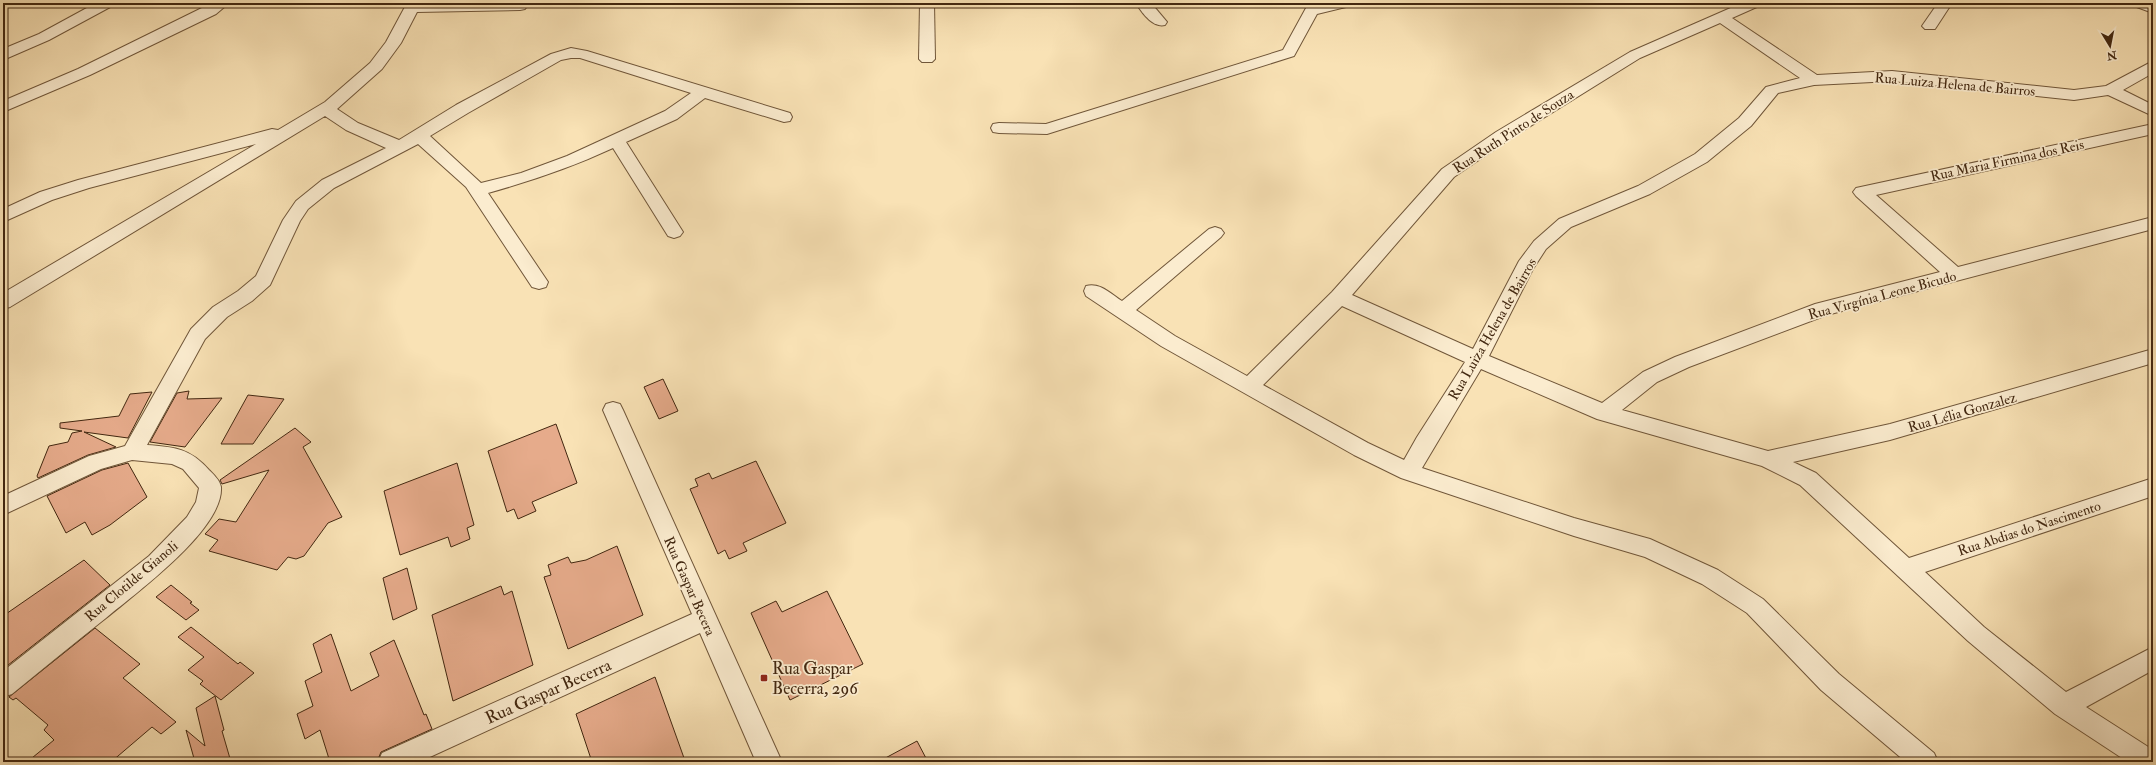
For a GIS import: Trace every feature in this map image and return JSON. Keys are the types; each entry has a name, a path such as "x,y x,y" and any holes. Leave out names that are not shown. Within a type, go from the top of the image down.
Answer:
{"street":[{"path":"3,55 44,37 107,3"},
{"path":"3,107 31,93 84,72 211,11 222,3"},
{"path":"927,3 927,58"},
{"path":"1143,3 1160,22"},
{"path":"999,128 1047,129 1288,54 1311,11 1345,3"},
{"name":"Rua Ruth Pinto de Souza","path":"1250,386 1339,297 1448,173 1502,136 1635,55 1754,3"},
{"path":"1930,26 1945,3"},
{"path":"2139,3 2153,9"},
{"path":"3,302 326,109 376,66 393,43 413,6 520,6"},
{"path":"1720,18 1814,80"},
{"path":"132,452 198,334 220,312 246,296 263,280 292,220 302,205 328,184 401,147 523,74 564,54 582,54 784,117"},
{"name":"Rua Luiza Helena de Bairros","path":"1409,472 1424,443 1477,359 1525,266 1540,246 1565,223 1644,190 1701,158 1745,122 1772,90 1790,84 1814,80 1863,76 1892,76 2074,95 2110,90 2133,79 2153,66"},
{"path":"2110,90 2153,111"},
{"path":"476,190 533,174 573,160 671,115 703,92"},
{"path":"326,109 339,120 360,132 401,147"},
{"path":"3,216 46,196 84,184 299,126"},
{"name":"Rua Maria Firmina dos Reis","path":"1955,275 1862,192 2153,129"},
{"path":"419,136 472,183 539,282"},
{"path":"617,141 674,232"},
{"name":"Rua Virgínia Leone Bicudo","path":"1604,412 1650,377 1682,362 1822,308 2153,223"},
{"path":"1123,311 1215,233"},
{"path":"1093,291 1168,341 1361,449 1409,472 1574,527 1650,549 1710,576 1755,606 1830,682 1925,762"},
{"path":"1339,297 1477,359 1604,412 1768,459 1808,479 1976,634 2064,706 2150,762"},
{"name":"Rua Lélia Gonzalez","path":"1768,459 1890,432 2153,356"},
{"name":"Rua Gaspar Becera","path":"613,410 768,762"},
{"name":"Rua Clotilde Gianoli","path":"3,506 96,462 132,452 174,456 190,463 210,486 207,503 195,524 157,563 3,686"},
{"name":"Rua Abdias do Nascimento","path":"1906,569 2153,487"},
{"name":"Rua Gaspar Becerra","path":"391,762 705,619"},
{"path":"2064,706 2153,658"}],"building":[{"path":"663,379 678,411 659,419 644,387"},
{"path":"189,391 187,399 222,398 185,447 150,442 177,393"},
{"path":"152,392 128,438 84,432 116,447 88,455 38,478 37,476 49,446 68,442 72,433 82,431 60,428 60,423 119,416 130,394"},
{"path":"248,395 284,399 253,444 221,444"},
{"path":"556,424 577,483 532,502 536,511 518,519 514,509 507,512 488,451"},
{"path":"295,428 311,442 303,447 342,517 328,523 304,556 296,559 288,557 277,570 209,551 218,540 205,534 219,519 236,522 269,470 222,484 220,480"},
{"path":"756,461 786,523 743,543 747,551 729,559 725,550 718,554 690,489 698,486 695,479 709,473 712,479"},
{"path":"128,463 147,497 110,525 92,535 85,522 66,533 47,496 102,470"},
{"path":"457,463 474,525 467,528 470,539 451,547 448,537 400,555 384,491"},
{"path":"617,546 643,615 568,649 544,577 551,575 548,565 568,557 571,563 586,560"},
{"path":"84,560 110,585 3,669 3,616"},
{"path":"407,568 417,609 393,620 383,578"},
{"path":"171,585 192,602 190,603 199,610 186,620 156,597"},
{"path":"501,586 504,595 512,591 533,665 453,701 432,615"},
{"path":"827,591 863,664 790,700 751,613 776,601 782,612"},
{"path":"191,627 238,664 240,662 254,673 221,700 200,684 203,681 188,670 204,657 178,637"},
{"path":"95,628 140,664 123,678 176,722 161,734 152,727 111,762 27,762 54,740 44,730 48,725 16,698 13,700 9,697"},
{"path":"331,634 351,691 379,676 370,653 394,640 424,715 426,714 432,729 381,752 377,762 330,762 320,730 305,739 297,714 313,706 305,681 322,672 313,644"},
{"path":"655,677 684,758 676,762 592,762 576,714"},
{"path":"215,696 224,730 222,731 231,762 195,762 186,730 205,746 196,708"},
{"path":"917,741 928,762 878,762"}],"place":[{"name":"Rua Gaspar Becerra, 296","path":"764,678"}]}
